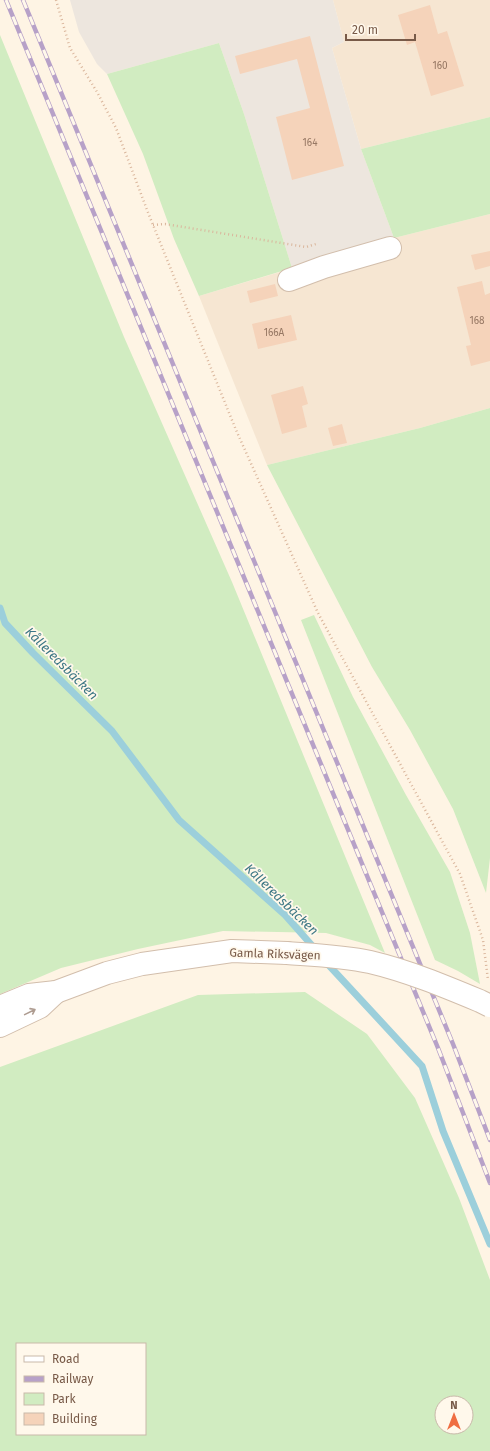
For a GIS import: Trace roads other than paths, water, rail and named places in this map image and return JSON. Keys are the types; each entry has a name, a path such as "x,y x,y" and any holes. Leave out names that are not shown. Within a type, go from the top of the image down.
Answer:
{"street":[{"path":"289,280 324,267 390,248"},
{"name":"Gamla Riksvägen","path":"0,1007 29,995 56,992 107,973 142,964 232,951 336,956 409,972 490,996"},
{"name":"Gamla Riksvägen","path":"0,1026 40,1007 56,992"}],"waterway":[{"name":"Kålleredsbäcken","path":"0,608 5,623 33,653 112,731 179,820 285,915 316,950"},
{"name":"Kålleredsbäcken","path":"325,961 422,1066 443,1131 490,1244"}],"railway":[{"path":"6,0 438,1048 490,1183"},
{"path":"23,0 453,1044 490,1140"}]}
